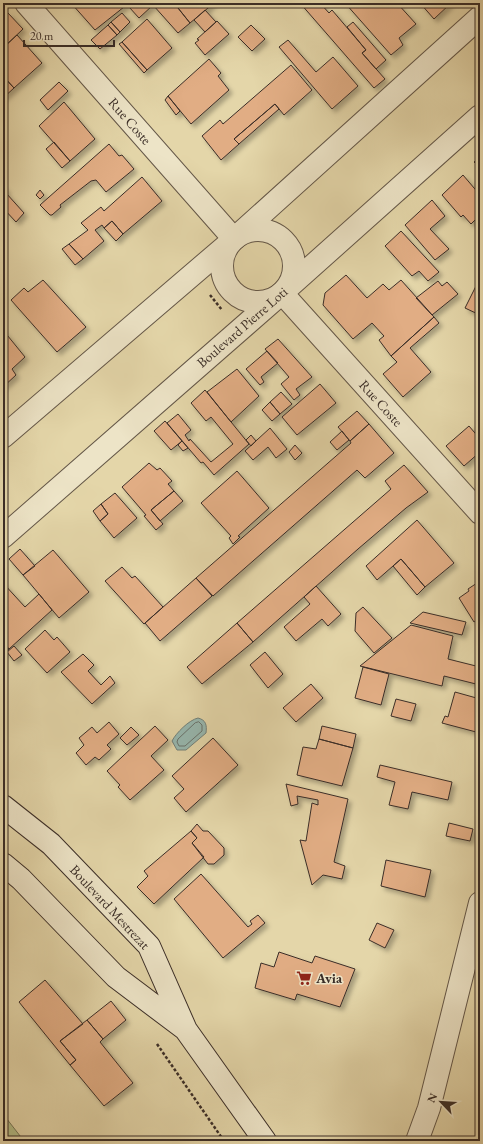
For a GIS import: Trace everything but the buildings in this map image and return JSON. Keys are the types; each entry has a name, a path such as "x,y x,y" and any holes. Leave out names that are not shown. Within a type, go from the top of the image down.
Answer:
{"street":[{"name":"Rue Coste","path":"26,3 234,239"},
{"path":"3,437 234,239 480,18"},
{"name":"Boulevard Pierre Loti","path":"3,537 282,293 480,116"},
{"path":"254,230 266,231 276,235 285,242 291,252 294,262 293,274 289,284 282,293 271,300 259,302 247,300 236,294 227,285 222,260 226,249 234,239 244,233 254,230"},
{"name":"Rue Coste","path":"282,293 480,513"},
{"name":"Boulevard Mestrezat","path":"3,806 52,844 149,946 186,1030 265,1141"},
{"name":"Boulevard Mestrezat","path":"3,864 21,879 116,977 186,1030"},
{"path":"417,1141 429,1108 480,903"}],"path":[{"path":"194,274 238,331"}],"green space":[{"path":"3,1114 24,1141 3,1141"}],"water":[{"path":"198,718 203,720 205,723 206,733 186,750 177,750 172,741 187,724"}],"place":[{"name":"Avia","path":"304,978"}]}
